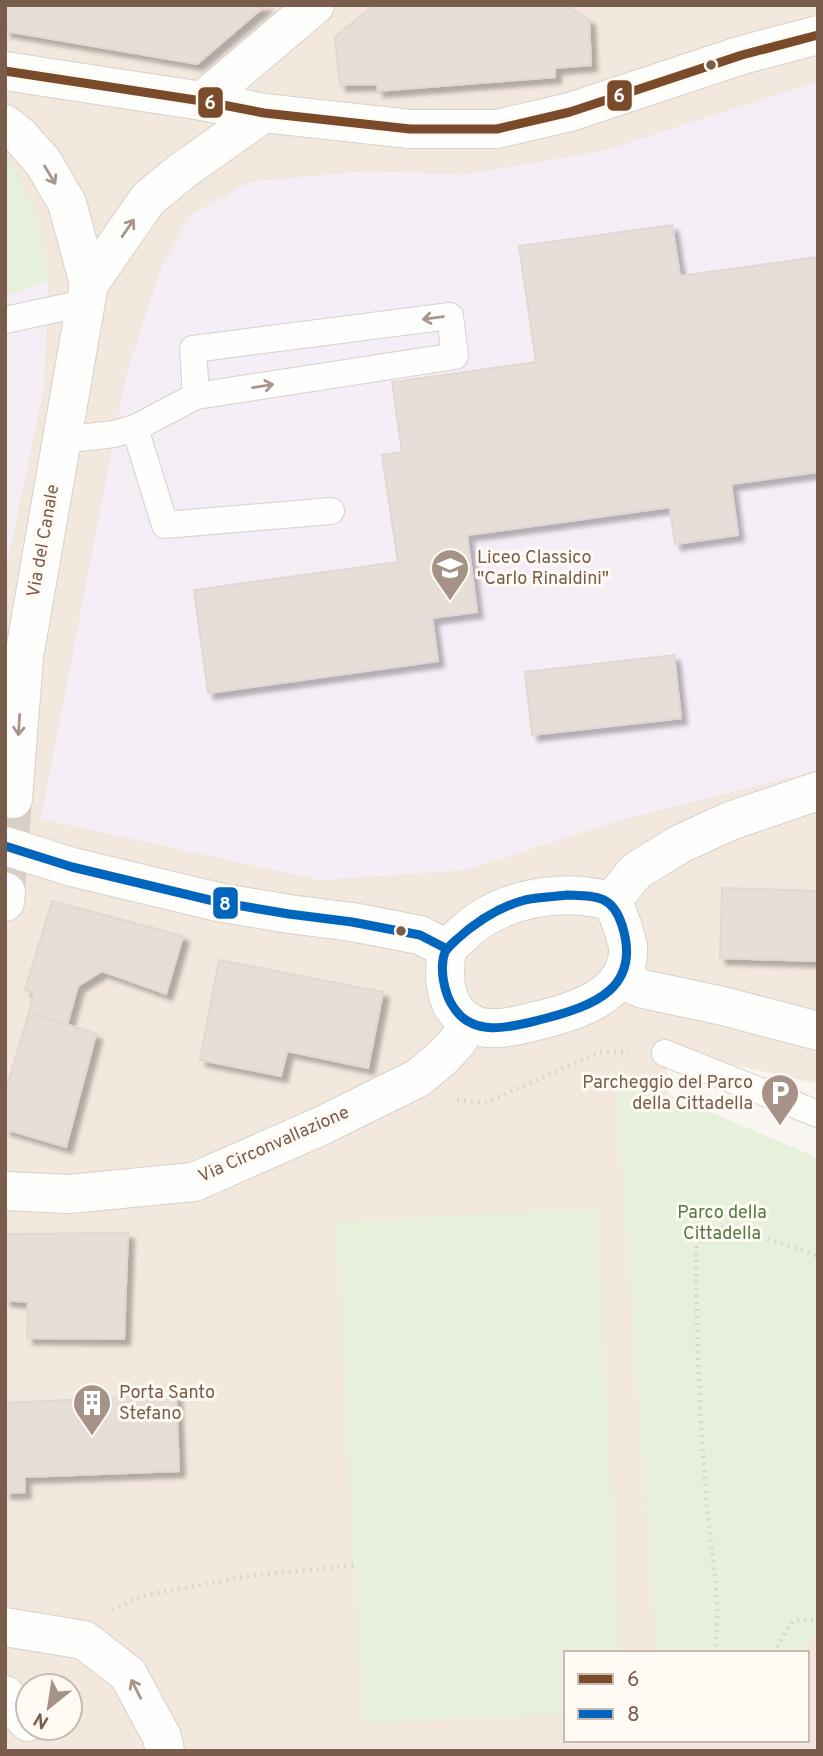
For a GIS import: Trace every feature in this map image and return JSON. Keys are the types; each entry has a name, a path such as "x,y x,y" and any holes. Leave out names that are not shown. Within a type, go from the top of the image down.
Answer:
{"street":[{"path":"202,102 315,5"},
{"path":"5,71 264,113 410,129 497,129 570,112 742,55 818,35"},
{"name":"Via del Canale","path":"87,294 148,200 182,171 264,113"},
{"name":"Via del Canale","path":"5,124 20,136 43,162 67,203 87,294 24,657 13,799"},
{"path":"611,902 636,871 680,844 730,821 818,791"},
{"path":"5,846 72,867 218,902 420,935 447,949"},
{"path":"568,895 597,897 611,902 618,912 628,946 625,966 609,991 591,1004 515,1026 488,1028 469,1022 454,1009 445,989 443,970 447,949 467,929 493,912 524,900 568,895"},
{"path":"619,979 643,989 723,1006 818,1031"},
{"name":"Via Circonvallazione","path":"5,1191 69,1194 194,1182 321,1126 418,1078 442,1059 469,1022"},
{"path":"5,1627 84,1640 128,1674 162,1737 165,1751"}],"lane":[{"path":"5,320 87,294"},
{"path":"62,440 114,434 135,428 195,396 455,356 450,316 193,349 195,396"},
{"path":"135,428 165,525 331,511"},
{"path":"665,1053 818,1114"}],"path":[{"path":"448,1099 485,1103 600,1052 665,1053"},
{"path":"714,1651 716,1600 707,1506 699,1367 696,1246 709,1230 732,1226 818,1256"},
{"path":"114,1609 141,1596 236,1578 354,1565"},
{"path":"774,1651 793,1621 818,1619"}],"shaded area":[{"path":"5,5 818,5 818,1084 691,1055 665,1054 669,1095 615,1073 657,1651 564,1651 564,1742 809,1742 809,1651 804,1651 810,1635 818,1638 818,1751 5,1751"},
{"name":"Liceo Classico \"Carlo Rinaldini\"","path":"818,81 818,770 614,822 466,870 320,880 41,819 126,376 161,269 189,216 249,182 367,171 465,175 607,150"},
{"path":"48,280 44,388 5,573 5,297"}],"green space":[{"path":"5,159 12,164 36,210 48,280 5,297"},
{"name":"Parco della Cittadella","path":"615,1072 818,1158 818,1638 810,1636 804,1651 657,1651"},
{"path":"597,1209 620,1651 564,1651 564,1714 362,1723 336,1221"}],"building":[{"path":"5,5 266,5 197,64 5,31"},
{"path":"374,5 565,5 589,20 591,65 555,68 555,77 378,91 377,84 340,85 335,37"},
{"path":"672,225 680,276 818,257 818,472 731,484 738,535 675,544 670,507 467,535 477,612 432,618 438,661 208,693 194,590 398,562 382,455 402,452 392,382 536,362 519,246"},
{"path":"674,655 681,718 532,735 525,672"},
{"path":"722,888 818,891 818,961 720,958"},
{"path":"52,901 183,936 166,994 102,971 78,986 67,1025 29,1012 34,992 25,990"},
{"path":"219,960 383,992 368,1068 287,1051 281,1076 200,1060"},
{"path":"29,1012 96,1034 66,1147 5,1129 5,1093"},
{"path":"128,1233 124,1339 27,1338 28,1302 5,1300 5,1234"},
{"name":"Porta Santo Stefano","path":"176,1395 179,1471 24,1477 25,1492 5,1493 5,1403"}],"tunnel":[{"path":"6,892 13,799"}],"transit line":[{"name":"6","path":"5,71 264,113 410,129 497,129 570,112 742,55 818,35"},
{"name":"8","path":"5,846 72,867 218,902 420,935 447,949"},
{"name":"8","path":"567,895 601,899 608,902 618,915 626,947 625,964 619,979 609,991 580,1008 508,1027 484,1027 463,1018 450,1002 445,988 442,966 447,949 464,933 497,911 530,899 567,895"}],"place":[{"name":"Liceo Classico \"Carlo Rinaldini\"","path":"450,602"},
{"name":"Parcheggio del Parco della Cittadella","path":"780,1127"},
{"name":"Porta Santo Stefano","path":"92,1437"}]}
